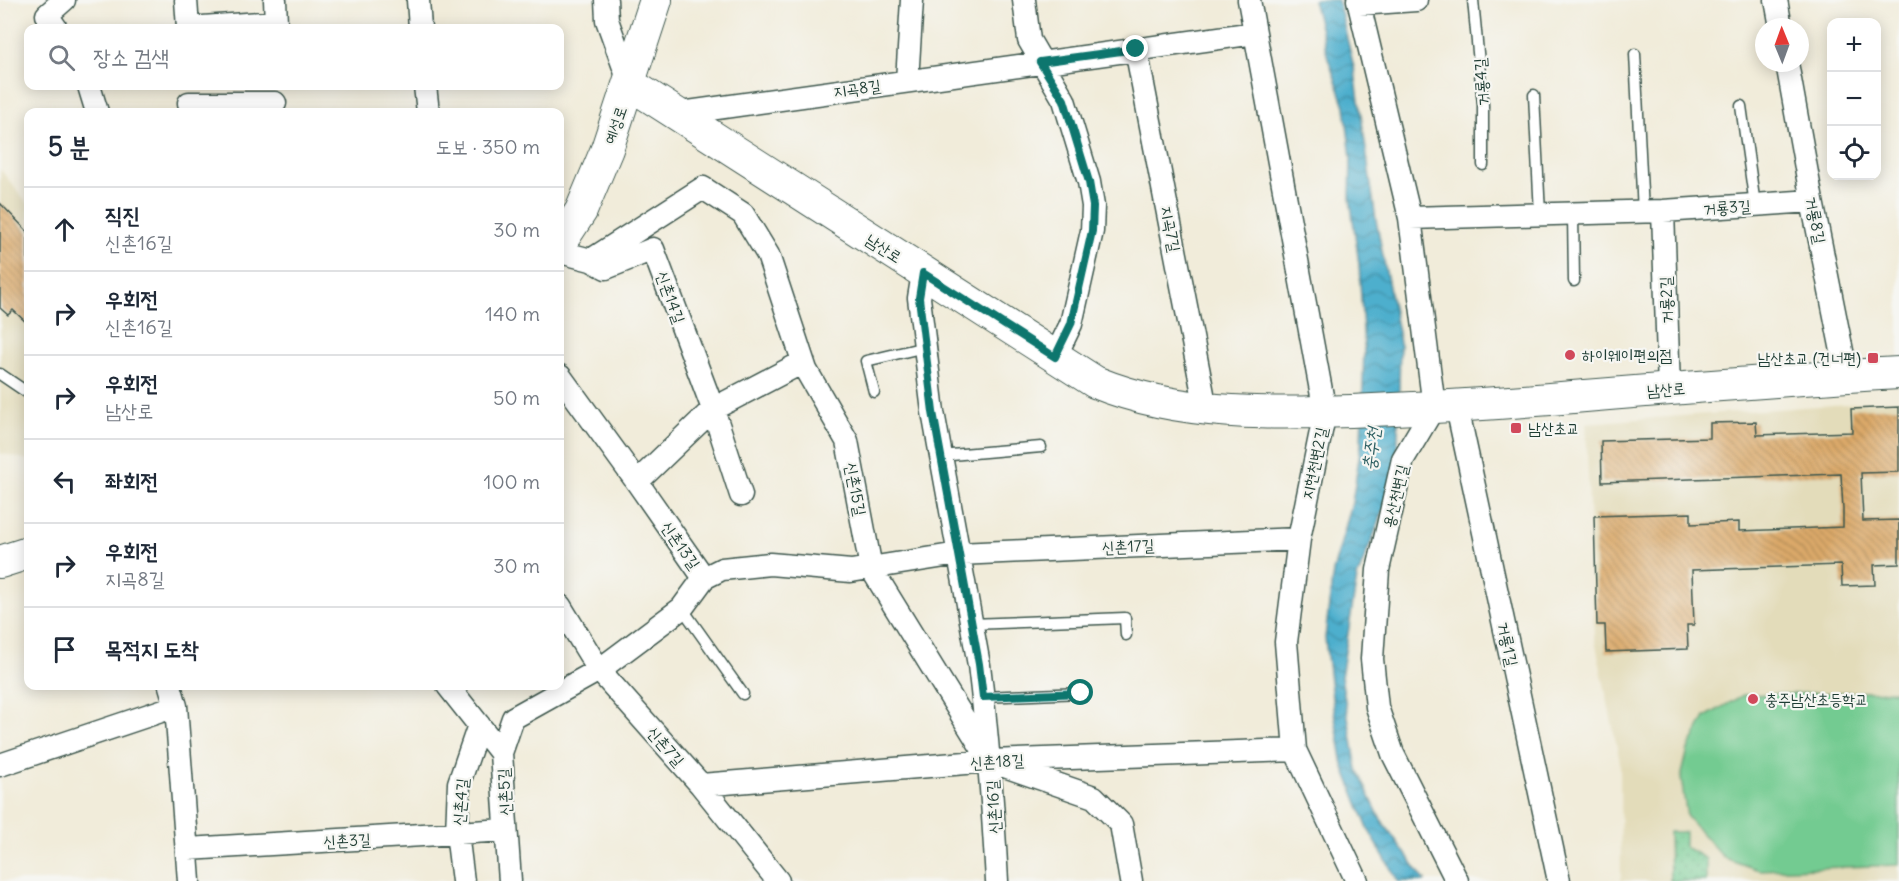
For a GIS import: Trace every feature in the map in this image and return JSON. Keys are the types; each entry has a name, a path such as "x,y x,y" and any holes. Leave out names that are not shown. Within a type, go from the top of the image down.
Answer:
{"street":[{"path":"53,24 47,15 64,0"},
{"path":"186,0 188,24"},
{"path":"247,24 276,22 275,0"},
{"path":"418,0 420,24"},
{"path":"606,0 608,20 630,84"},
{"name":"예성로","path":"564,237 581,211 607,149 656,0"},
{"path":"907,81 912,0"},
{"path":"1024,0 1029,40 1064,100 1089,182 1093,206 1092,231 1071,324 1055,357"},
{"name":"지현천변2길","path":"1249,0 1325,412 1299,539 1286,642 1294,750 1357,881"},
{"path":"1416,0 1359,2 1410,218 1445,407"},
{"path":"1776,0 1779,18"},
{"name":"지곡8길","path":"674,114 1255,33"},
{"name":"지곡7길","path":"1136,49 1206,409"},
{"name":"거룡8길","path":"1789,72 1847,376"},
{"name":"남산로","path":"630,84 1055,357 1095,382 1123,394 1184,407 1206,409 1325,412 1445,407 1899,373"},
{"path":"90,90 96,108"},
{"path":"425,90 428,108"},
{"path":"189,100 275,103"},
{"name":"신촌15길","path":"591,260 703,188 743,214 768,255 806,370 847,441 871,568 990,761"},
{"name":"거룡3길","path":"1410,218 1653,212 1812,201"},
{"name":"거룡2길","path":"1653,212 1669,389"},
{"name":"신촌14길","path":"591,260 606,268 653,249 713,409 741,495"},
{"path":"564,253 591,260"},
{"name":"신촌16길","path":"923,273 919,298 933,412 983,697 990,761 997,881"},
{"path":"637,482 713,409 803,362"},
{"name":"신촌13길","path":"564,382 704,578 682,608 599,670 564,690"},
{"name":"용산천변길","path":"1445,407 1403,459 1378,570 1372,659 1377,707 1393,754 1457,881"},
{"name":"거룡1길","path":"1445,407 1559,881"},
{"name":"신촌17길","path":"704,578 722,569 770,564 851,571 958,554 1299,539"},
{"path":"0,562 24,554"},
{"name":"신촌7길","path":"564,613 599,670 700,785 778,881"},
{"name":"신촌5길","path":"451,690 501,753 510,881"},
{"name":"신촌13길","path":"501,753 513,718 563,690"},
{"path":"0,765 173,696 189,881"},
{"name":"신촌4길","path":"463,881 457,833 459,783 479,725"},
{"name":"신촌18길","path":"700,785 990,761 1294,750"},
{"path":"990,761 1094,797 1120,825 1131,881"},
{"name":"신촌3길","path":"188,849 506,830"}],"lane":[{"name":"거룡4길","path":"1473,0 1483,105 1483,165"},
{"path":"1635,54 1653,212"},
{"path":"1534,95 1540,214"},
{"path":"1741,106 1755,205"},
{"path":"1573,214 1574,281"},
{"path":"874,392 866,362 925,347"},
{"path":"0,374 24,390"},
{"path":"940,456 1041,447"},
{"path":"682,608 743,694"},
{"path":"971,624 1125,618 1126,635"},
{"path":"983,697 1081,693"}],"shaded area":[{"path":"0,169 24,199 24,459 0,453"},
{"name":"충주남산초등학교","path":"1899,400 1899,881 1621,881 1620,762 1594,635 1586,423"}],"green space":[{"path":"1899,691 1899,865 1759,870 1724,858 1687,817 1681,778 1688,749 1705,717 1743,695"},
{"path":"1669,832 1685,832 1685,847 1706,859 1706,881 1670,881"}],"water":[{"name":"충주천","path":"1313,0 1338,0 1355,72 1376,220 1400,343 1397,476 1357,578 1341,677 1357,769 1380,818 1425,881 1398,881 1368,829 1343,765 1333,706 1325,638 1333,572 1352,503 1361,445 1364,348 1359,264 1350,198 1351,159 1345,106 1328,58"}],"building":[{"path":"0,203 24,228 24,320 13,310 8,315 0,308"},
{"path":"1899,407 1899,472 1861,473 1863,521 1899,520 1899,564 1874,565 1875,585 1842,586 1841,565 1692,570 1694,625 1687,625 1688,649 1606,652 1605,625 1597,625 1594,516 1691,513 1691,524 1739,522 1739,531 1843,527 1843,509 1841,474 1602,482 1601,441 1710,438 1710,423 1756,422 1757,435 1852,432 1851,409"}],"place":[{"name":"하이웨이편의점","path":"1570,355"},
{"name":"남산초교 (건너편)","path":"1873,358"},
{"name":"남산초교","path":"1516,428"},
{"name":"충주남산초등학교","path":"1753,699"}],"route":[{"path":"1081,693 983,697 933,412 919,298 923,273 1055,357 1071,324 1092,231 1093,206 1089,182 1064,100 1040,62 1136,49"}]}
